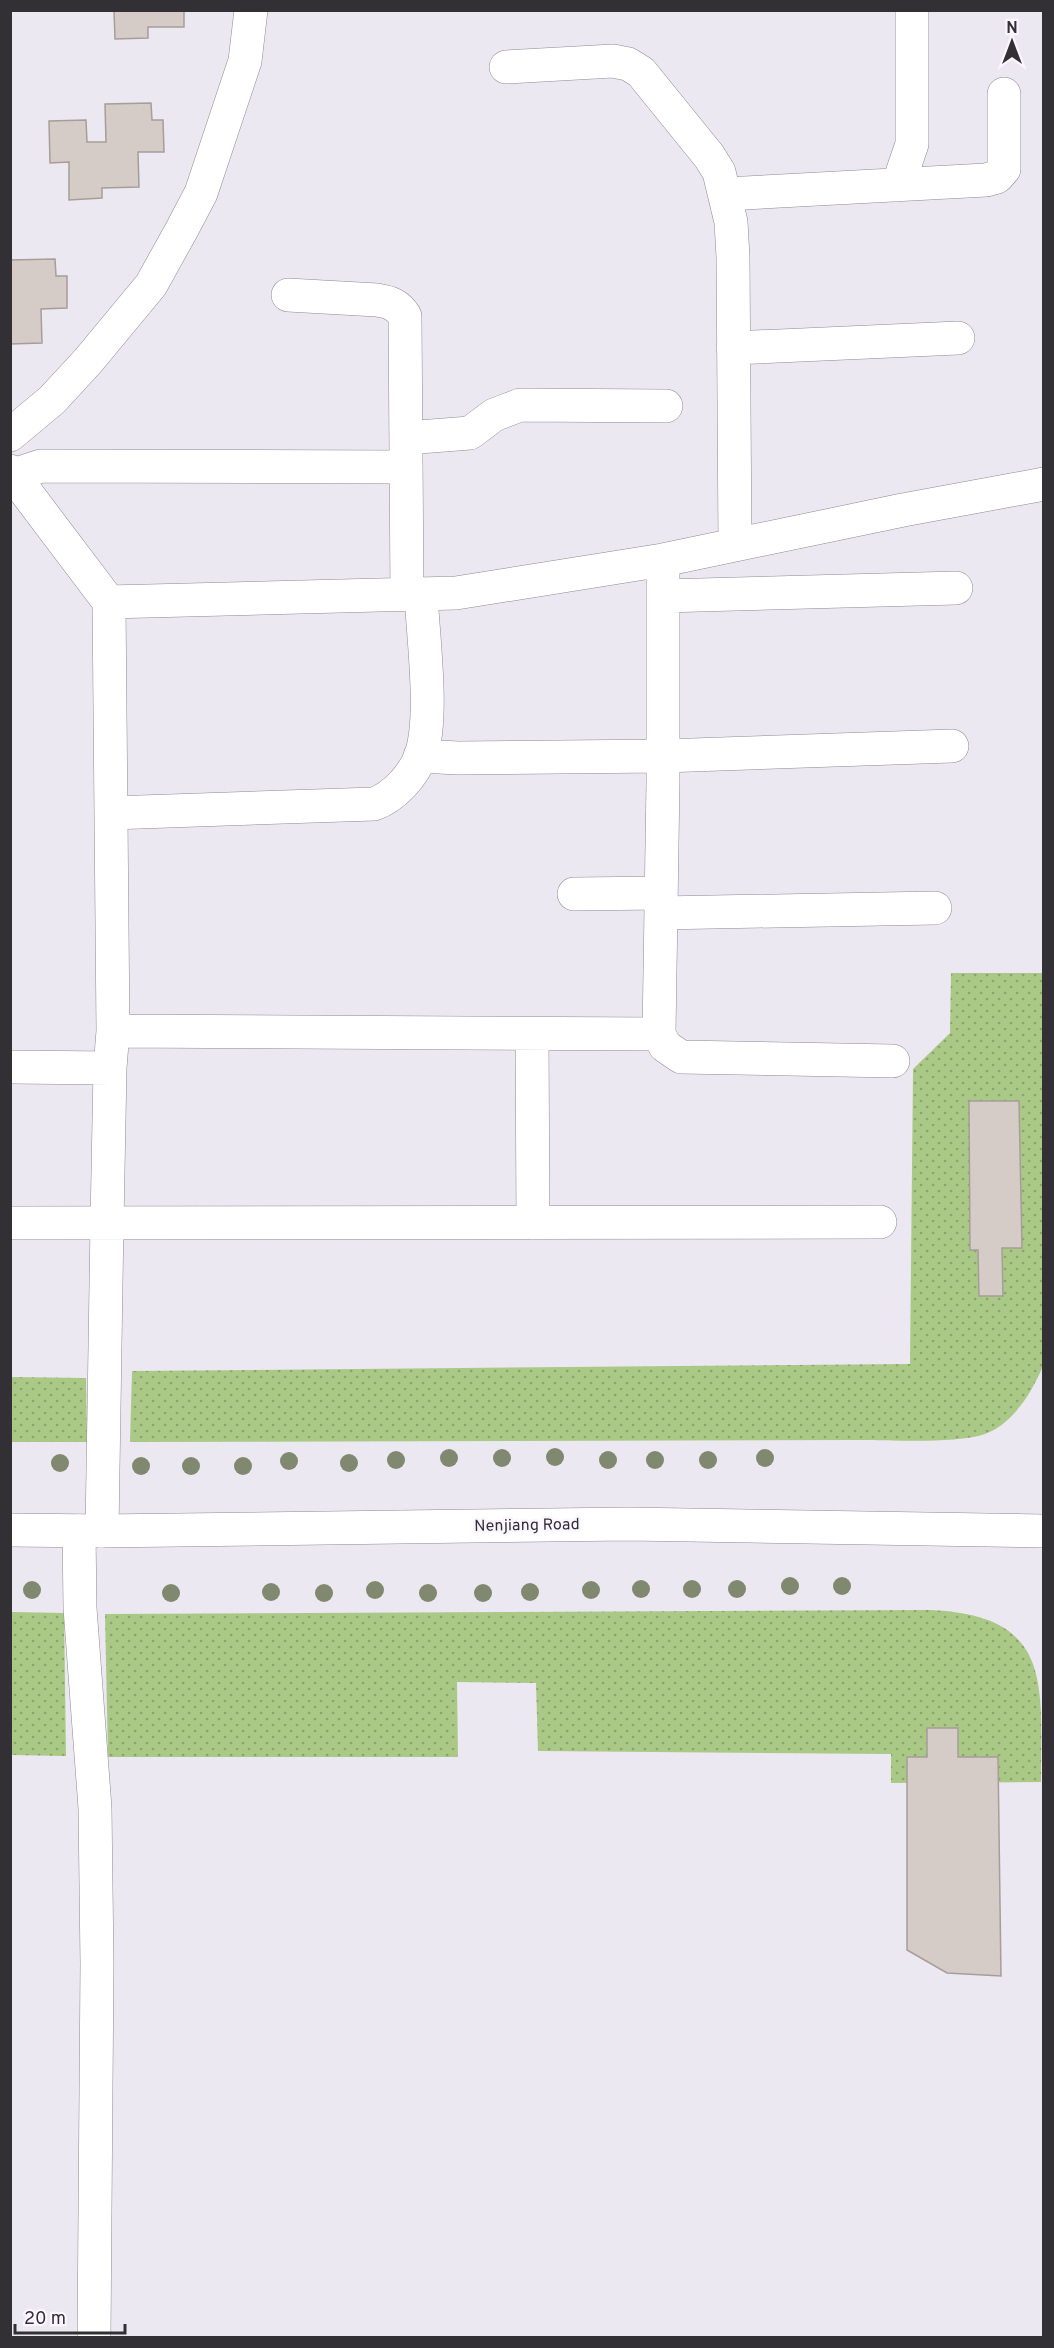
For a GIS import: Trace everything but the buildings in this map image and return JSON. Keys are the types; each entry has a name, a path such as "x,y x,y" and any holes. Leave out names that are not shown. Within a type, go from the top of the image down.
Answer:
{"main road":[{"path":"10,435 52,400 88,361 151,285 182,231 201,193 245,60 251,10"},
{"path":"898,184 912,144 912,10"},
{"path":"506,67 613,61 628,64 641,72 709,156 719,172 732,234 735,545"},
{"path":"725,194 986,180 997,177 1004,169 1004,94"},
{"path":"111,813 374,804 396,792 420,756 426,727 414,594 406,452 406,323 400,308 390,302 288,295"},
{"path":"733,348 958,338"},
{"path":"94,2337 97,1964 95,1820 80,1608 91,1531 107,1223 110,1068 113,1030 109,602 12,473 41,466 406,452 470,433 494,414 520,405 666,406"},
{"path":"109,602 456,593 663,560 1044,484"},
{"path":"663,560 659,1034 665,1046 681,1057 893,1061"},
{"path":"663,596 956,588"},
{"path":"420,756 458,758 663,756 952,746"},
{"path":"574,894 661,903 935,908"},
{"path":"113,1030 659,1034"},
{"path":"532,1034 533,1223"},
{"path":"10,1067 110,1068"},
{"path":"10,1223 880,1222"},
{"name":"Nenjiang Road","path":"10,1530 629,1524 1044,1531"}],"green space":[{"path":"951,973 1043,973 1043,1366 1020,1406 1013,1415 995,1429 972,1437 924,1441 130,1442 132,1371 910,1364 913,1069 950,1033"},
{"path":"11,1377 86,1378 87,1442 11,1442"},
{"path":"930,1610 970,1615 1000,1625 1020,1641 1032,1661 1039,1686 1041,1782 891,1783 891,1754 538,1751 536,1683 457,1682 458,1757 108,1757 105,1614"},
{"path":"11,1612 64,1613 66,1756 11,1755"}]}
